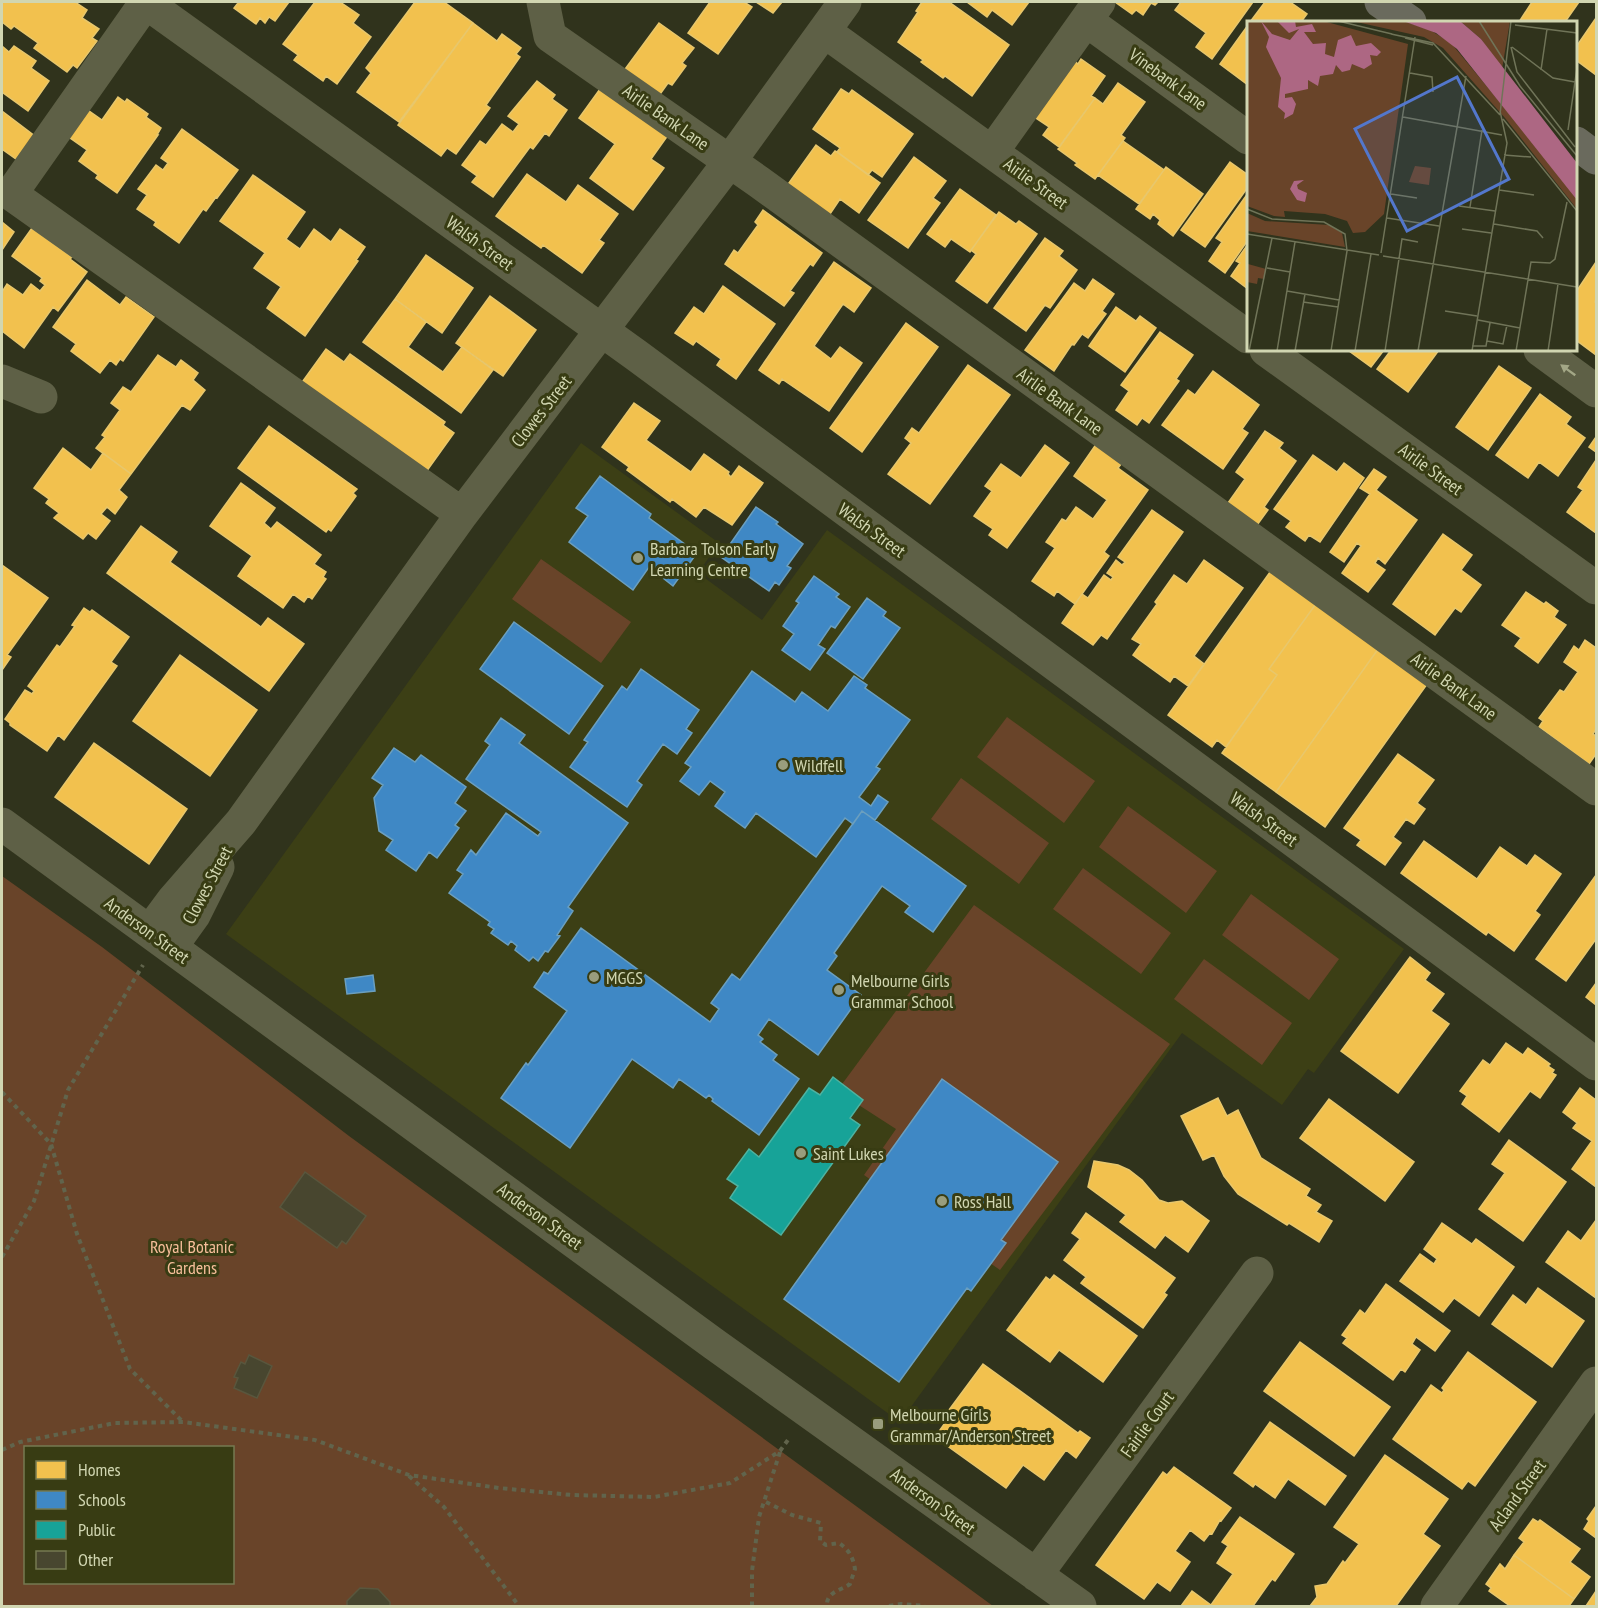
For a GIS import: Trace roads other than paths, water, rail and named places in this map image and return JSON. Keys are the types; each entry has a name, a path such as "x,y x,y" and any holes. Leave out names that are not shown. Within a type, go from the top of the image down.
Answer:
{"highway":[{"path":"1381,2 1409,21"},
{"path":"1577,144 1596,158"}],"street":[{"name":"Walsh Street","path":"145,2 602,331 1596,1064"},
{"path":"145,2 11,194 462,514"},
{"name":"Airlie Bank Lane","path":"543,2 550,36 730,161 1596,789"},
{"name":"Clowes Street","path":"160,939 194,915 241,822 462,514 730,161 845,2"},
{"path":"992,152 1093,11"},
{"name":"Vinebank Lane","path":"1093,11 1247,137"},
{"name":"Airlie Street","path":"824,31 1247,336"},
{"name":"Airlie Street","path":"1267,351 1596,588"},
{"path":"1541,351 1596,391"},
{"path":"2,381 41,397"},
{"name":"Anderson Street","path":"2,824 809,1412 1080,1606"},
{"name":"Fairlie Court","path":"1036,1575 1257,1273"},
{"name":"Acland Street","path":"1437,1606 1596,1383"}],"place":[{"name":"Barbara Tolson Early Learning Centre","path":"638,558"},
{"name":"Wildfell","path":"783,765"},
{"name":"MGGS","path":"594,977"},
{"name":"Melbourne Girls Grammar School","path":"839,990"},
{"name":"Saint Lukes","path":"801,1153"},
{"name":"Ross Hall","path":"942,1201"},
{"name":"Melbourne Girls Grammar/Anderson Street","path":"878,1424"}],"park label":[{"name":"Royal Botanic Gardens","path":"192,1256"}]}
